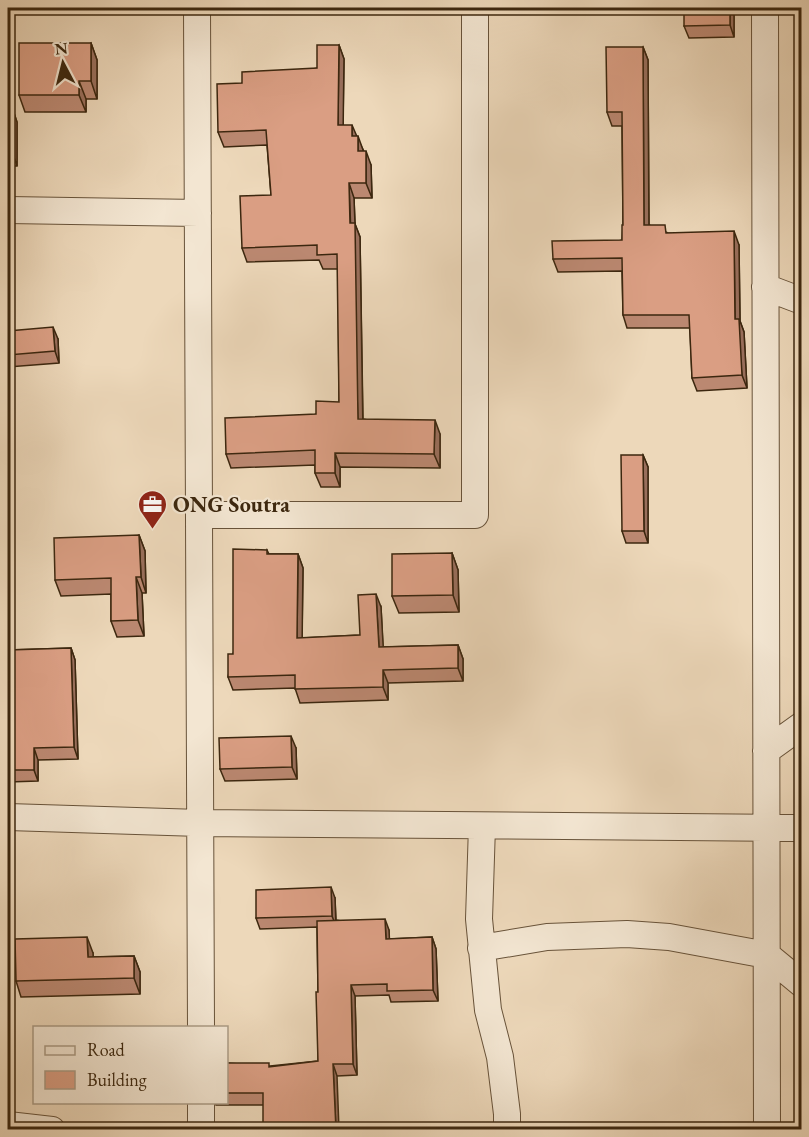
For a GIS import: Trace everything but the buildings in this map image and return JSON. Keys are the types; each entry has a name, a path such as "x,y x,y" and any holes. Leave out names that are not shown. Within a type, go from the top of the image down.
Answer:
{"street":[{"path":"198,8 201,1026"},
{"path":"199,514 475,515 475,8"},
{"path":"765,8 767,1130"},
{"path":"8,210 198,213"},
{"path":"765,287 801,301"},
{"path":"766,751 801,724"},
{"path":"8,817 200,823 801,828"},
{"path":"482,826 479,919 481,948 488,1010 500,1057 507,1130"},
{"path":"481,948 547,937 627,934 669,937 767,955 801,984"},
{"path":"201,1104 201,1130"},
{"path":"8,1125 52,1130"}],"place":[{"name":"ONG Soutra","path":"152,530"}]}
